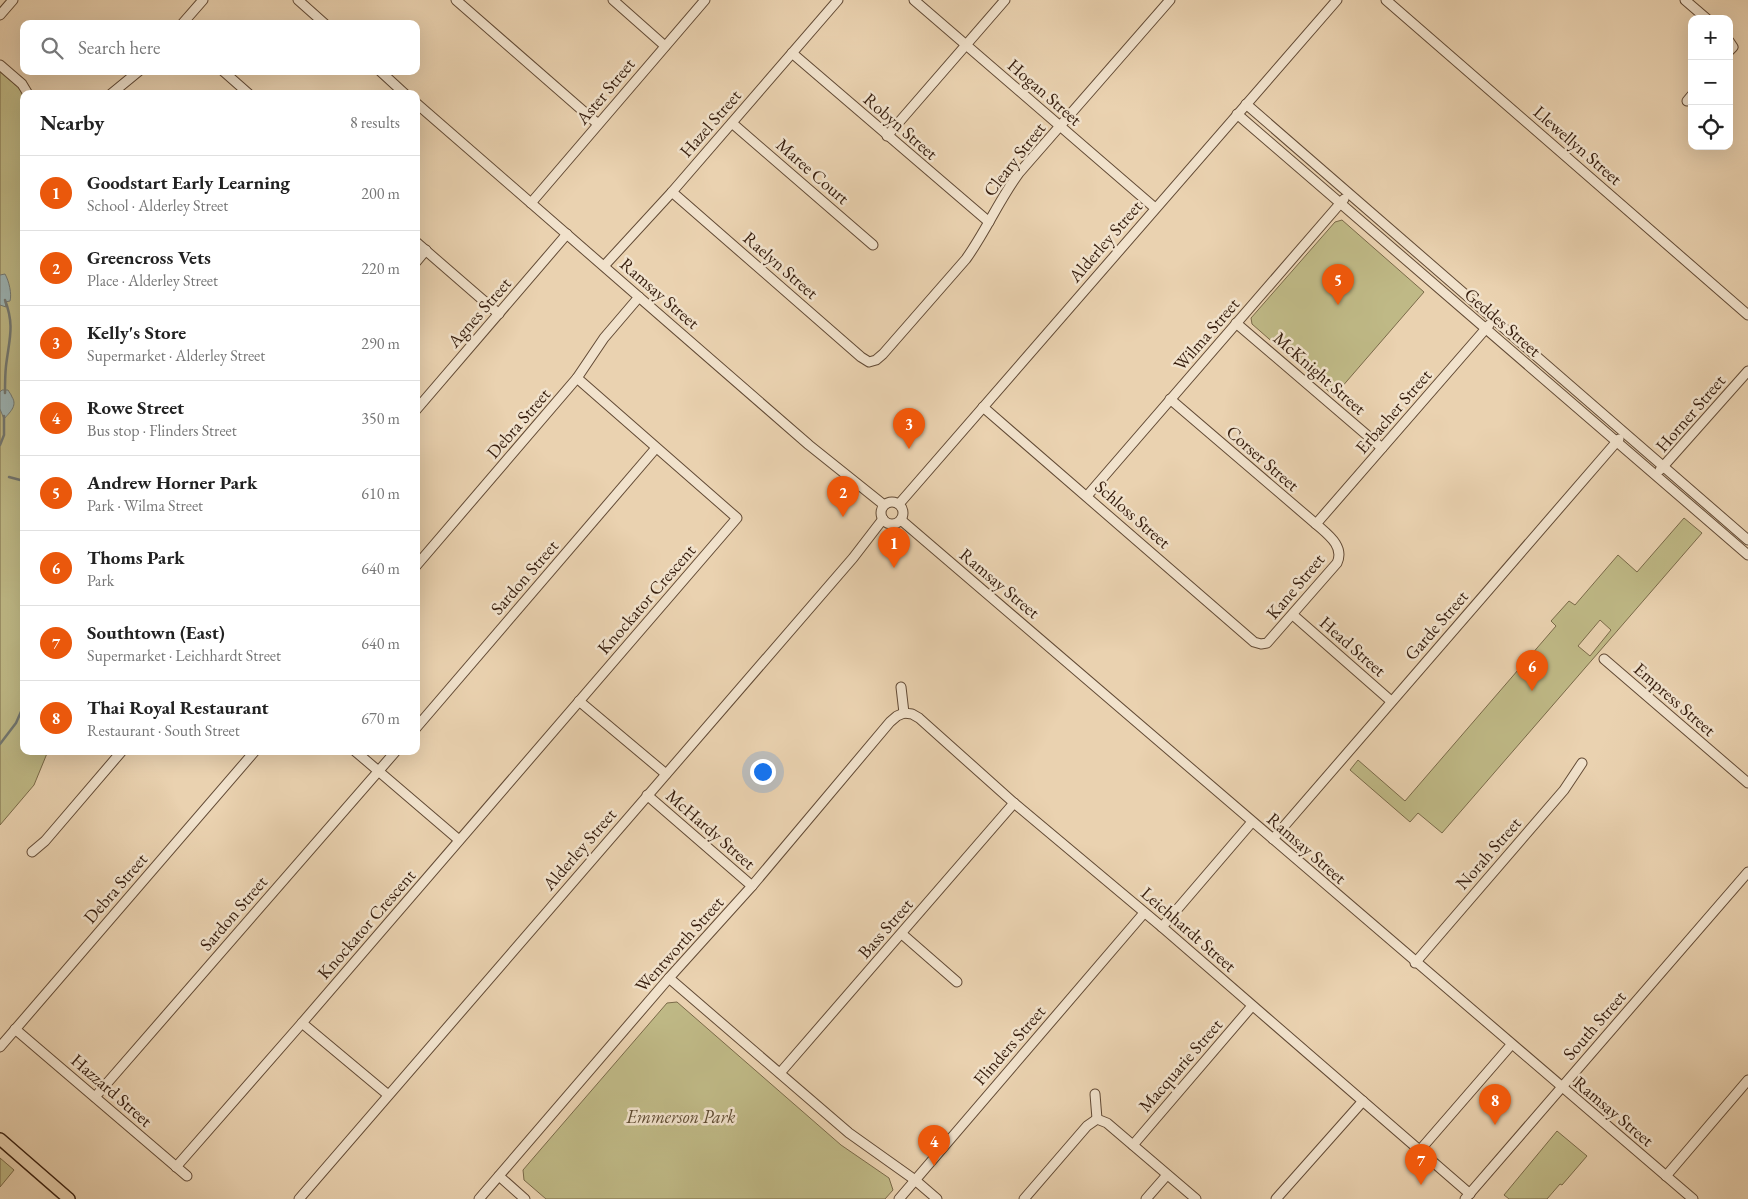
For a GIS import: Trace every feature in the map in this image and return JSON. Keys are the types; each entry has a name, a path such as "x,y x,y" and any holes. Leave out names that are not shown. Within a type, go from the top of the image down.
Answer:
{"main road":[{"path":"0,1139 69,1199"}],"street":[{"path":"0,15 13,0"},
{"path":"186,20 203,0"},
{"path":"298,0 320,20"},
{"path":"456,0 598,124"},
{"path":"613,0 665,46"},
{"name":"Aster Street","path":"532,204 705,0"},
{"name":"Hazel Street","path":"604,266 672,192 838,0"},
{"name":"Hogan Street","path":"914,0 1156,208"},
{"path":"887,136 1005,0"},
{"name":"Cleary Street","path":"869,362 876,360 883,354 966,259 978,243 1005,192 1019,173 1170,0"},
{"name":"Alderley Street","path":"899,504 1337,0"},
{"name":"Llewellyn Street","path":"1386,0 1748,315"},
{"path":"1686,0 1703,15"},
{"name":"Robyn Street","path":"792,53 989,222"},
{"path":"0,65 22,84 26,90"},
{"path":"116,90 134,75"},
{"path":"228,75 244,90"},
{"path":"384,75 401,90"},
{"name":"Geddes Street","path":"1246,104 1748,540"},
{"name":"Ramsay Street","path":"420,106 809,445 884,505"},
{"name":"Geddes Street","path":"1237,114 1748,555"},
{"name":"Maree Court","path":"732,122 873,245"},
{"name":"Raelyn Street","path":"672,192 869,362"},
{"name":"Wilma Street","path":"1087,496 1349,193"},
{"name":"Agnes Street","path":"420,405 567,234"},
{"path":"420,245 499,314"},
{"path":"420,257 426,250"},
{"name":"Debra Street","path":"420,561 577,378 604,338 639,297"},
{"name":"Erbacher Street","path":"1316,524 1494,320"},
{"name":"McKnight Street","path":"1236,323 1382,448"},
{"name":"Horner Street","path":"1656,476 1748,371"},
{"path":"577,378 737,518 748,516"},
{"name":"Corser Street","path":"1170,399 1335,542"},
{"name":"Schloss Street","path":"983,407 1254,642 1261,644"},
{"name":"Garde Street","path":"1272,839 1624,432"},
{"name":"Sardon Street","path":"420,723 656,448"},
{"path":"892,501 899,504 903,510 901,520 890,524 883,520 881,513 884,505 892,501"},
{"name":"Knockator Crescent","path":"176,1167 737,518"},
{"name":"Alderley Street","path":"299,1199 387,1094 870,538 883,520"},
{"name":"Ramsay Street","path":"901,520 1415,963 1693,1199"},
{"name":"Kane Street","path":"1261,644 1267,643 1337,563 1339,553 1338,545 1335,542"},
{"name":"Head Street","path":"1293,615 1391,701"},
{"name":"Empress Street","path":"1604,659 1748,783"},
{"path":"901,687 904,714"},
{"path":"579,701 666,774"},
{"name":"Leichhardt Street","path":"904,714 912,714 920,718 1014,802 1420,1150 1468,1196"},
{"name":"Wentworth Street","path":"479,1199 669,978 752,886 890,722 897,716 904,714"},
{"path":"32,852 45,841 119,755"},
{"name":"Debra Street","path":"0,1047 252,755"},
{"path":"360,755 459,840"},
{"name":"Sardon Street","path":"95,1097 393,755"},
{"name":"Norah Street","path":"1415,963 1564,790 1582,762"},
{"name":"McHardy Street","path":"647,796 752,886"},
{"name":"Bass Street","path":"780,1073 1014,802"},
{"path":"1162,927 1252,822"},
{"name":"South Street","path":"1468,1196 1748,872"},
{"name":"Flinders Street","path":"899,1199 1144,913"},
{"path":"902,934 957,982"},
{"path":"669,978 849,1133 915,1180 937,1199"},
{"name":"Macquarie Street","path":"1133,1145 1252,1006"},
{"path":"302,1023 387,1094"},
{"name":"Hazzard Street","path":"15,1029 186,1176"},
{"path":"1420,1150 1511,1045"},
{"path":"1666,1176 1748,1080"},
{"path":"1095,1094 1097,1119"},
{"path":"1276,1199 1363,1101"},
{"path":"1097,1119 1107,1123 1196,1199"},
{"path":"1024,1199 1087,1126 1097,1119"},
{"path":"1146,1199 1167,1174"},
{"path":"499,1176 525,1199"}],"green space":[{"path":"0,72 20,90 20,755 46,755 34,785 0,825"},
{"path":"1342,220 1424,292 1334,396 1252,324 1251,318 1335,222"},
{"path":"1684,518 1702,533 1442,833 1418,813 1410,822 1350,770 1358,760 1405,801 1556,626 1551,621 1569,601 1575,605 1618,555 1637,572","holes":["1600,620 1611,630 1590,656 1578,646"]},
{"name":"Emmerson Park","path":"677,1002 841,1145 889,1178 893,1190 885,1199 546,1199 524,1180 523,1170 541,1149 667,1003"},
{"path":"1557,1131 1587,1156 1547,1199 1509,1199 1504,1195"},
{"path":"0,1158 14,1170 0,1187"}],"water":[{"path":"5,274 11,295 10,301 5,302 6,307 0,305 0,275"},
{"path":"8,390 14,400 12,409 4,419 0,409 0,392"}],"waterway":[{"path":"5,300 11,325 5,393"},
{"path":"0,445 4,435 4,416"},
{"path":"9,477 20,480"},
{"path":"0,744 16,723 20,714"}],"place":[{"name":"Andrew Horner Park","path":"1338,305"},
{"name":"Kelly's Store","path":"909,449"},
{"name":"Greencross Vets","path":"843,517"},
{"name":"Goodstart Early Learning","path":"894,568"},
{"name":"Thoms Park","path":"1532,691"},
{"name":"Thai Royal Restaurant","path":"1495,1125"},
{"name":"Rowe Street","path":"934,1166"},
{"name":"Southtown (East)","path":"1421,1185"}]}
